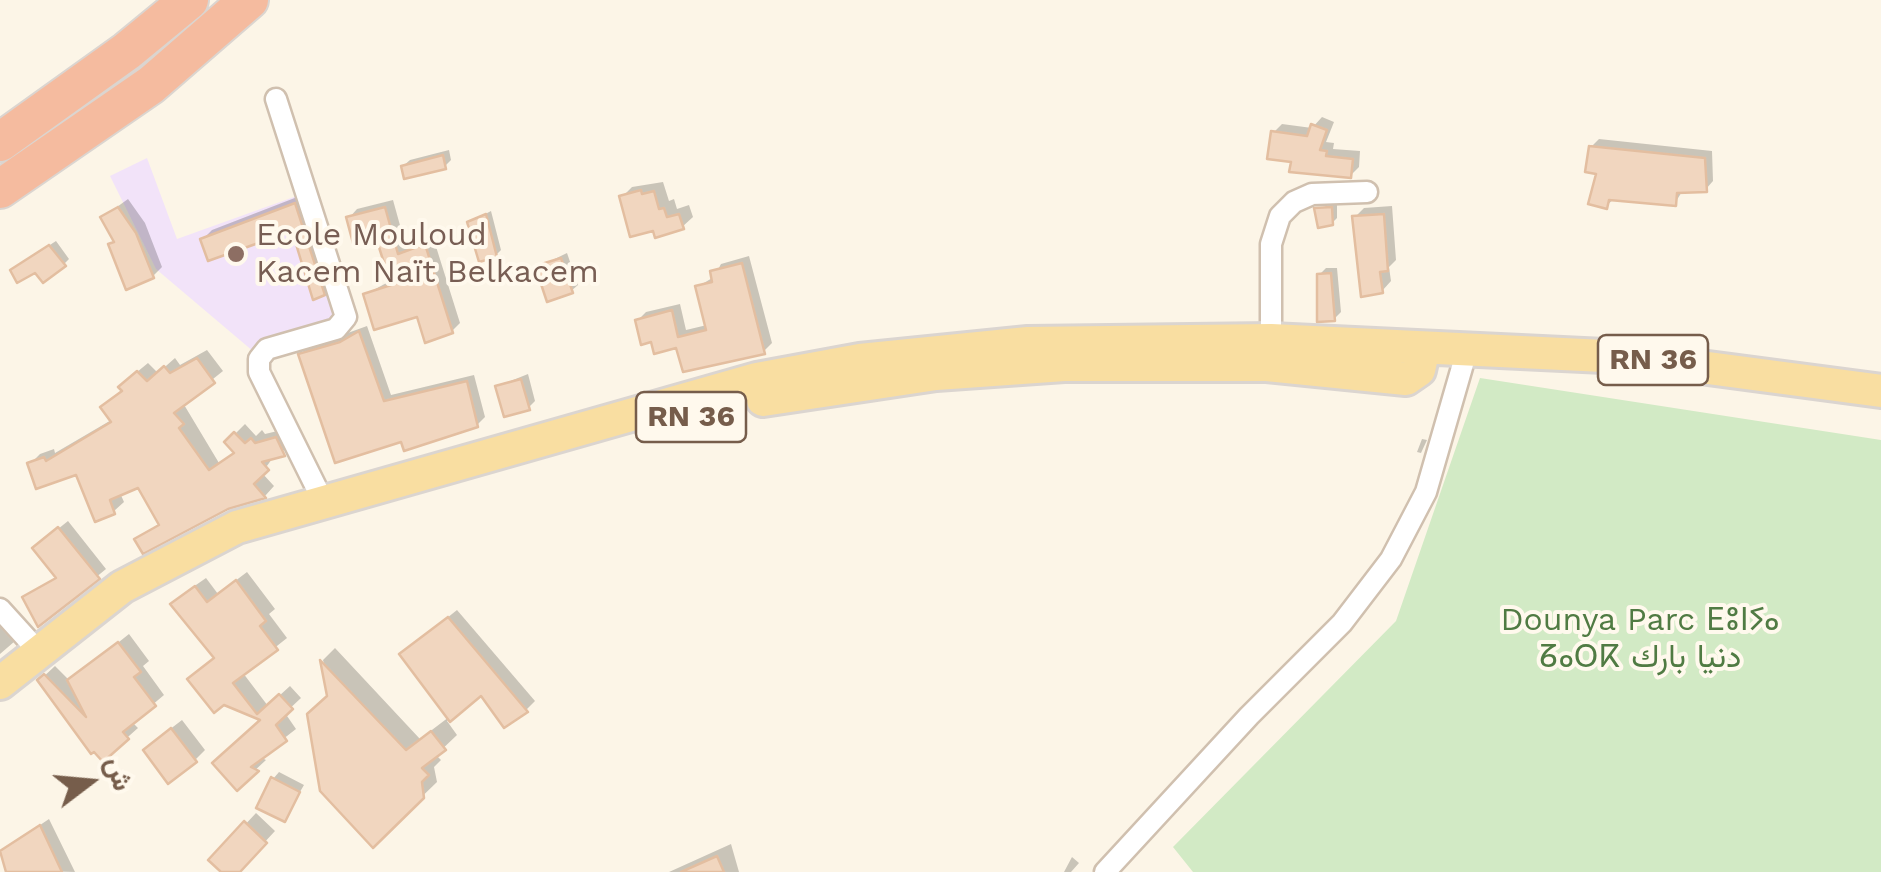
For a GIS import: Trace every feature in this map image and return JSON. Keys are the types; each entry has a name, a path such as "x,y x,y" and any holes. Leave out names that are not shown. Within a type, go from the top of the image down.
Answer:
{"highway":[{"path":"2,139 127,52 189,0"},
{"path":"0,189 126,104 249,0"}],"main road":[{"name":"RN 36","path":"0,683 122,587 174,556 237,528 756,379 860,360 1028,343 1271,340 1625,357 1881,391"},
{"name":"RN 36","path":"0,705 133,602 211,558 338,517 680,420 856,384 1064,364 1267,365 1406,379 1418,370 1424,348"}],"street":[{"path":"276,99 346,318 336,329 267,350 259,372 323,501"},
{"path":"1271,340 1271,244 1280,216 1294,202 1312,194 1367,192"},
{"path":"1105,872 1249,716 1342,624 1391,559 1426,492 1468,350"},
{"path":"0,609 39,652"}],"shaded area":[{"name":"Ecole Mouloud Kacem Naït Belkacem","path":"147,158 177,239 305,193 346,322 254,352 156,269 110,176"}],"green space":[{"name":"Dounya Parc ⴹⵓⵏⵢⴰ ⵒⴰⵔⴽ دنيا بارك","path":"1480,378 1881,440 1881,872 1193,872 1173,847 1396,621"}],"building":[{"path":"1311,124 1327,130 1320,150 1327,151 1326,156 1353,159 1351,178 1289,172 1291,162 1267,159 1271,131 1307,136"},
{"path":"1589,146 1705,158 1707,192 1677,193 1676,206 1609,200 1607,209 1588,204 1596,174 1585,172"},
{"path":"443,155 446,169 404,179 401,166"},
{"path":"641,190 642,194 654,191 659,209 664,208 667,217 679,214 684,229 655,238 653,231 630,237 619,196"},
{"path":"295,203 325,295 313,300 292,231 208,261 200,239"},
{"path":"118,207 136,233 154,278 126,290 108,244 114,242 100,217"},
{"path":"385,207 398,254 425,244 453,333 425,343 417,317 374,330 363,294 391,285 377,241 354,247 346,217"},
{"path":"1332,207 1333,225 1318,228 1314,208"},
{"path":"486,214 497,257 479,262 467,222"},
{"path":"1384,214 1388,271 1380,272 1383,293 1361,297 1352,216"},
{"path":"49,245 66,266 43,283 35,273 17,283 10,270"},
{"path":"561,258 573,293 547,302 535,266"},
{"path":"742,263 765,354 683,372 676,348 654,354 651,342 641,345 635,320 672,310 678,337 706,330 695,286 712,282 710,271"},
{"path":"1331,273 1335,321 1317,322 1317,274"},
{"path":"359,331 384,401 467,381 478,427 404,451 401,442 335,463 298,354 340,342"},
{"path":"197,358 215,383 174,413 184,424 179,428 209,470 234,453 224,442 234,432 245,443 251,438 255,443 276,437 285,456 262,462 269,470 254,484 266,498 228,509 143,554 134,539 159,525 138,488 110,500 115,514 95,522 76,475 36,489 27,463 44,457 46,461 111,422 100,407 122,391 118,387 137,371 147,381 164,366 170,373"},
{"path":"521,379 530,410 504,417 495,386"},
{"path":"58,527 100,579 38,627 22,597 56,578 32,548"},
{"path":"236,580 266,621 260,626 278,650 233,683 257,714 279,694 293,709 276,725 287,741 251,767 259,771 237,791 212,763 260,720 224,705 214,713 187,679 214,658 170,604 195,586 207,602"},
{"path":"448,617 528,712 504,728 481,696 450,722 399,654"},
{"path":"118,642 141,672 134,677 156,706 123,732 129,739 103,762 94,752 91,754 37,680 44,674 86,717 67,680"},
{"path":"320,660 406,750 431,731 446,750 422,768 429,775 422,782 424,798 373,848 320,791 307,714 327,696"},
{"path":"171,728 197,762 168,784 143,750"},
{"path":"271,777 300,792 285,822 256,808"},
{"path":"244,821 267,843 240,872 221,872 208,860"},
{"path":"40,825 62,872 6,872 0,851"},
{"path":"717,856 724,872 681,872"}],"place":[{"name":"Ecole Mouloud Kacem Naït Belkacem","path":"236,254"}]}
